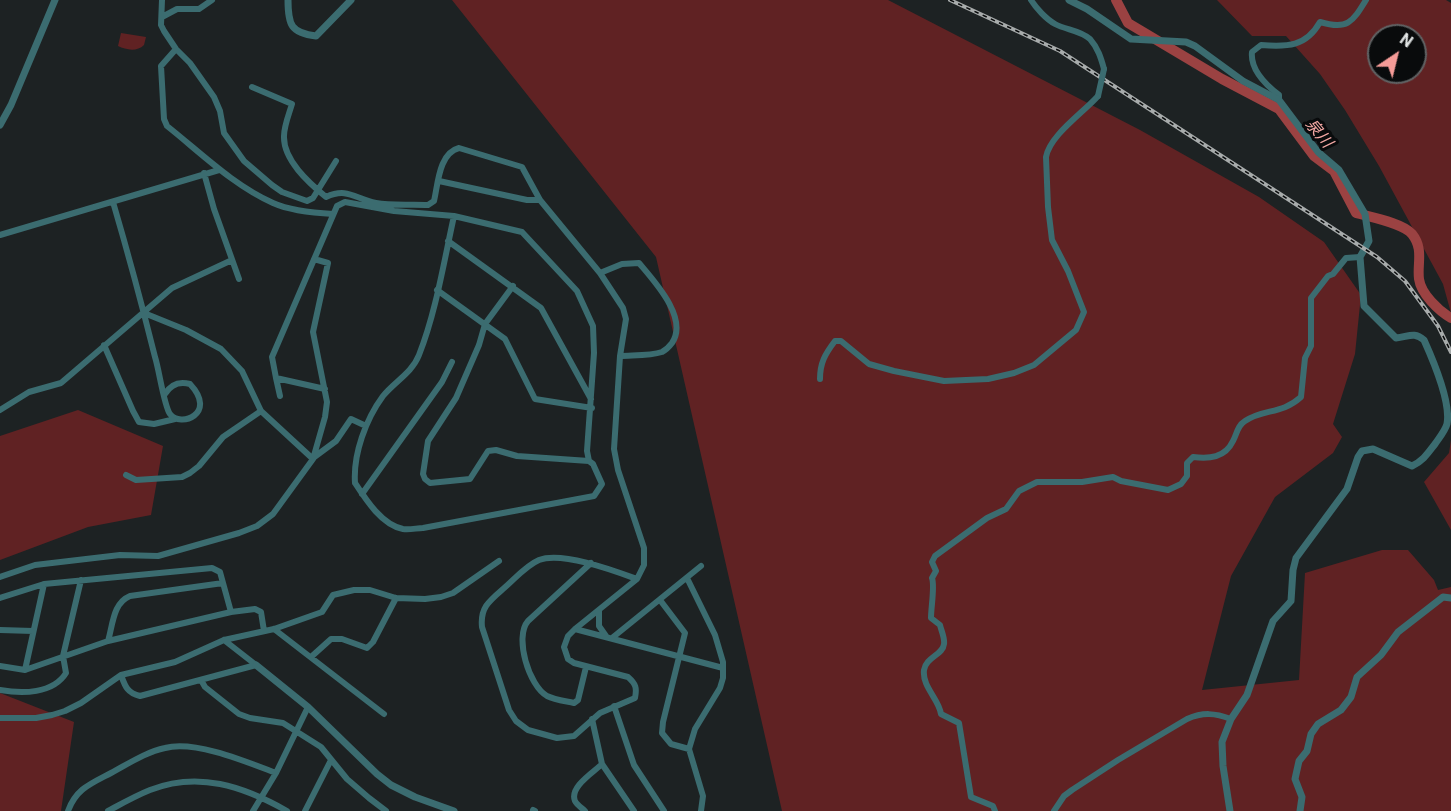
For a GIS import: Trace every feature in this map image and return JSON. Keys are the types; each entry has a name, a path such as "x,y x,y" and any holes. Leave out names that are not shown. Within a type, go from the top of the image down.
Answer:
{"street":[{"path":"0,125 11,105 55,0"},
{"path":"162,0 164,31 214,97 220,111 224,133 250,166 282,192 307,201 313,198 336,161"},
{"path":"162,17 177,9 199,9 212,0"},
{"path":"288,0 288,16 294,29 301,34 316,36 351,0"},
{"path":"820,379 820,365 826,352 835,341 841,341 869,364 894,372 944,381 987,379 1014,373 1034,364 1076,330 1084,312 1068,271 1052,240 1046,157 1047,150 1066,126 1098,96 1104,69 1097,49 1088,38 1073,29 1055,24 1031,0"},
{"path":"1069,0 1087,9 1131,39 1186,42 1195,46 1243,81 1279,100 1318,152 1339,170 1360,205 1367,223 1369,241 1360,257 1364,306 1396,338 1412,334 1419,335 1424,340 1448,408 1448,422 1427,455 1412,466 1373,449 1362,451 1347,489 1296,558 1291,601 1273,621 1247,695 1231,719 1222,741 1223,766 1230,811"},
{"path":"1279,100 1279,95 1266,85 1251,61 1252,52 1262,45 1282,47 1297,43 1310,37 1320,22 1343,26 1351,22 1366,0"},
{"path":"177,49 161,66 164,119 167,126 219,170 274,203 312,213 333,214"},
{"path":"252,87 292,104 284,134 284,143 289,158 326,197 339,192 376,203 428,205 434,201 445,158 451,150 459,148 522,167 540,200 600,273 623,308 626,319 620,356 614,449 618,470 644,548 644,565 638,579 575,629 565,642 564,654 574,663 628,677 634,682 637,690 635,698 614,706 592,719 574,736 557,738 528,730 516,721 509,710 481,619 491,600 537,561 548,558 591,563 638,579"},
{"path":"0,235 219,170"},
{"path":"204,173 239,279"},
{"path":"439,181 527,200 540,200"},
{"path":"113,202 170,414 175,419"},
{"path":"280,396 272,357 337,206 345,202 394,211 453,216 522,232 577,291 593,326 592,408 587,451 589,461 593,464 602,484 594,496 423,528 406,529 394,526 385,520 355,483 356,460 366,426 384,396 415,364 437,290 453,216"},
{"path":"448,241 541,308 592,399"},
{"path":"995,811 993,806 971,797 959,723 941,714 940,706 930,693 924,670 928,661 942,650 945,643 940,625 931,618 931,600 935,584 932,578 936,571 932,562 935,556 987,518 1006,509 1019,490 1037,482 1082,482 1113,477 1121,481 1168,490 1181,484 1187,476 1187,463 1193,457 1210,459 1222,454 1233,442 1238,427 1244,421 1268,411 1281,410 1292,405 1301,397 1305,358 1311,346 1311,298 1346,258 1360,257"},
{"path":"313,459 327,402 313,332 328,263 314,259"},
{"path":"0,410 29,392 61,383 172,288 232,260"},
{"path":"600,273 622,264 639,263 663,292 677,325 676,336 668,348 661,352 620,356"},
{"path":"513,286 485,324 479,345 456,398 428,441 423,474 425,479 430,483 470,480 488,451 496,450 517,456 589,461"},
{"path":"437,290 505,339 535,399 548,403 592,408"},
{"path":"144,313 186,330 221,349 242,371 261,411 313,459"},
{"path":"104,345 139,422 154,424 175,419 184,420 193,417 200,408 201,399 190,384 181,382 169,388 165,394"},
{"path":"363,494 442,382 452,362"},
{"path":"276,378 325,389"},
{"path":"126,475 135,480 182,477 199,466 223,436 261,411"},
{"path":"0,577 35,565 120,555 159,556 257,526 273,514 313,459 336,441 351,419 366,426"},
{"path":"0,718 52,716 81,703 121,675 176,662 225,640 274,629 322,612 333,595 354,590 370,590 396,598 425,599 453,593 499,561"},
{"path":"586,667 578,700 574,703 547,696 535,684 521,646 521,633 528,621 591,563"},
{"path":"609,637 660,600 701,566"},
{"path":"0,598 44,584 212,568 220,572 231,612"},
{"path":"687,578 715,635 723,668 720,688 695,729 689,749 703,796 701,811"},
{"path":"0,690 27,693 56,684 66,673 63,656 81,580"},
{"path":"108,641 118,604 123,599 130,596 223,583"},
{"path":"25,670 44,584"},
{"path":"1300,811 1302,797 1295,779 1299,761 1307,751 1311,734 1318,724 1341,710 1350,697 1358,677 1381,655 1398,632 1443,597 1451,598"},
{"path":"311,657 331,639 342,639 367,648 373,642 396,598"},
{"path":"660,600 685,633 662,734 671,744 689,749"},
{"path":"0,666 25,670 108,641 231,612 255,609 261,612 264,631"},
{"path":"600,610 599,626 609,637"},
{"path":"274,629 384,714"},
{"path":"575,629 723,668"},
{"path":"0,630 33,631"},
{"path":"225,640 308,707 391,785 415,797 454,811"},
{"path":"121,675 127,690 140,696 256,665"},
{"path":"201,680 205,687 239,714 283,723 321,747 354,786 386,811"},
{"path":"614,706 634,765 664,811"},
{"path":"253,811 276,773 308,707"},
{"path":"1054,811 1064,796 1072,790 1187,719 1206,714 1231,719"},
{"path":"592,719 602,764 634,811"},
{"path":"68,811 72,798 85,787 137,759 166,747 189,747 226,755 276,773"},
{"path":"305,811 331,760"},
{"path":"585,811 575,802 574,794 578,786 602,764"},
{"path":"108,811 148,791 187,781 222,784 262,797 287,811"}],"shaded area":[{"path":"452,0 888,0 1140,130 1259,197 1324,242 1361,295 1355,354 1333,424 1342,437 1333,453 1275,497 1231,576 1202,690 1299,680 1305,573 1382,550 1408,550 1434,580 1438,590 1451,587 1451,811 782,811 656,257"},
{"path":"1217,0 1446,0 1451,3 1451,313 1443,284 1379,166 1320,74 1286,36 1252,36"},
{"path":"121,33 146,37 144,45 131,50 118,46"},
{"path":"78,410 163,446 151,515 88,527 0,560 0,436"},
{"path":"1451,440 1451,530 1424,482 1449,453"},
{"path":"0,693 74,722 61,811 0,811"}],"waterway":[{"name":"泉川","path":"1116,0 1128,23 1222,79 1279,109 1314,156 1334,171 1356,213 1408,230 1418,245 1420,285 1431,302 1451,318"}],"railway":[{"path":"950,0 1060,51 1377,257 1405,281 1438,326 1451,352"}]}
